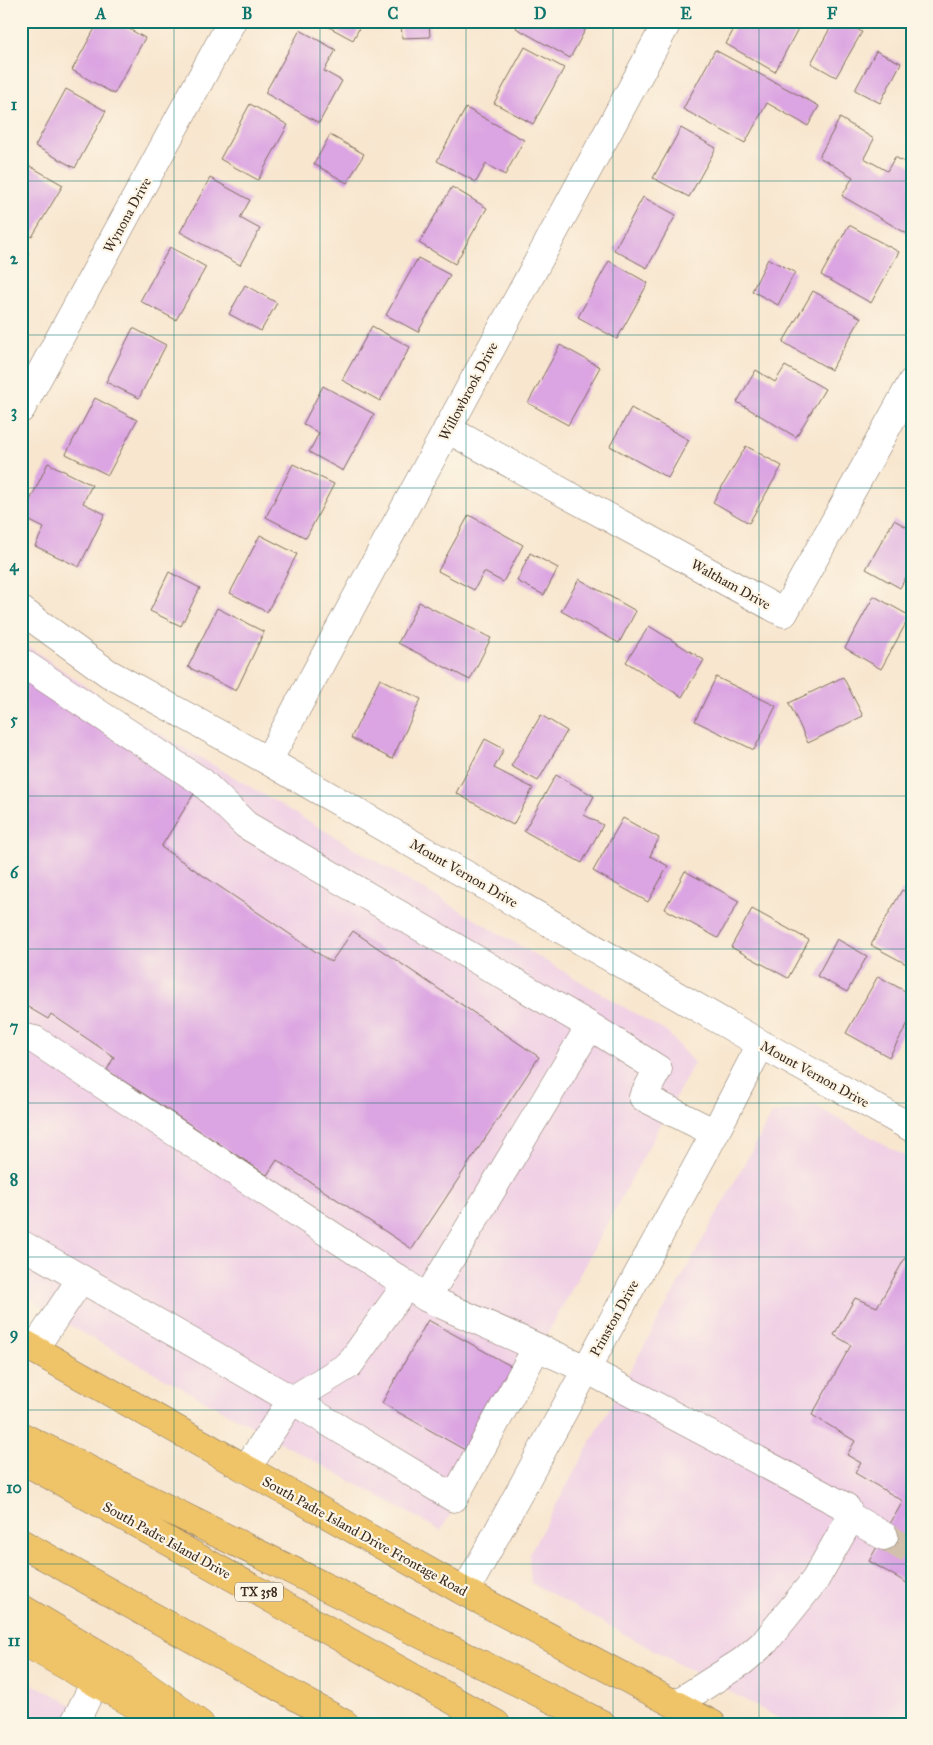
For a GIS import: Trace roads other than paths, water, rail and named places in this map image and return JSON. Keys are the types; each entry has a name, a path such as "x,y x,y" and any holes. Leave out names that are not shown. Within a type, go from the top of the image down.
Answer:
{"main road":[{"name":"South Padre Island Drive Frontage Road","path":"28,1346 465,1592 712,1724"},
{"path":"21,1436 602,1724"},
{"name":"South Padre Island Drive","path":"21,1460 496,1724"},
{"path":"21,1543 344,1724"},
{"path":"21,1608 112,1662 200,1724"},
{"path":"21,1640 169,1724"}],"street":[{"name":"Wynona Drive","path":"21,409 232,21"},
{"name":"Willowbrook Drive","path":"268,761 668,21"},
{"name":"Waltham Drive","path":"447,429 784,613 912,382"},
{"name":"Mount Vernon Drive","path":"21,610 108,673 268,761 761,1044 912,1128"},
{"path":"21,662 202,782 246,825 590,1026 658,1069 643,1097 715,1133"},
{"path":"246,1469 292,1400 349,1365 417,1291 590,1026"},
{"path":"21,1037 35,1040 417,1291 586,1369 846,1507 850,1517 884,1536"},
{"name":"Prinston Drive","path":"465,1592 715,1133 761,1044"},
{"path":"21,1244 292,1400 454,1498 537,1347"},
{"path":"28,1346 81,1278"},
{"path":"676,1704 743,1661 765,1642 815,1580 850,1517"},
{"path":"74,1724 95,1682"}],"tunnel":[{"path":"884,1536 912,1552"}]}
